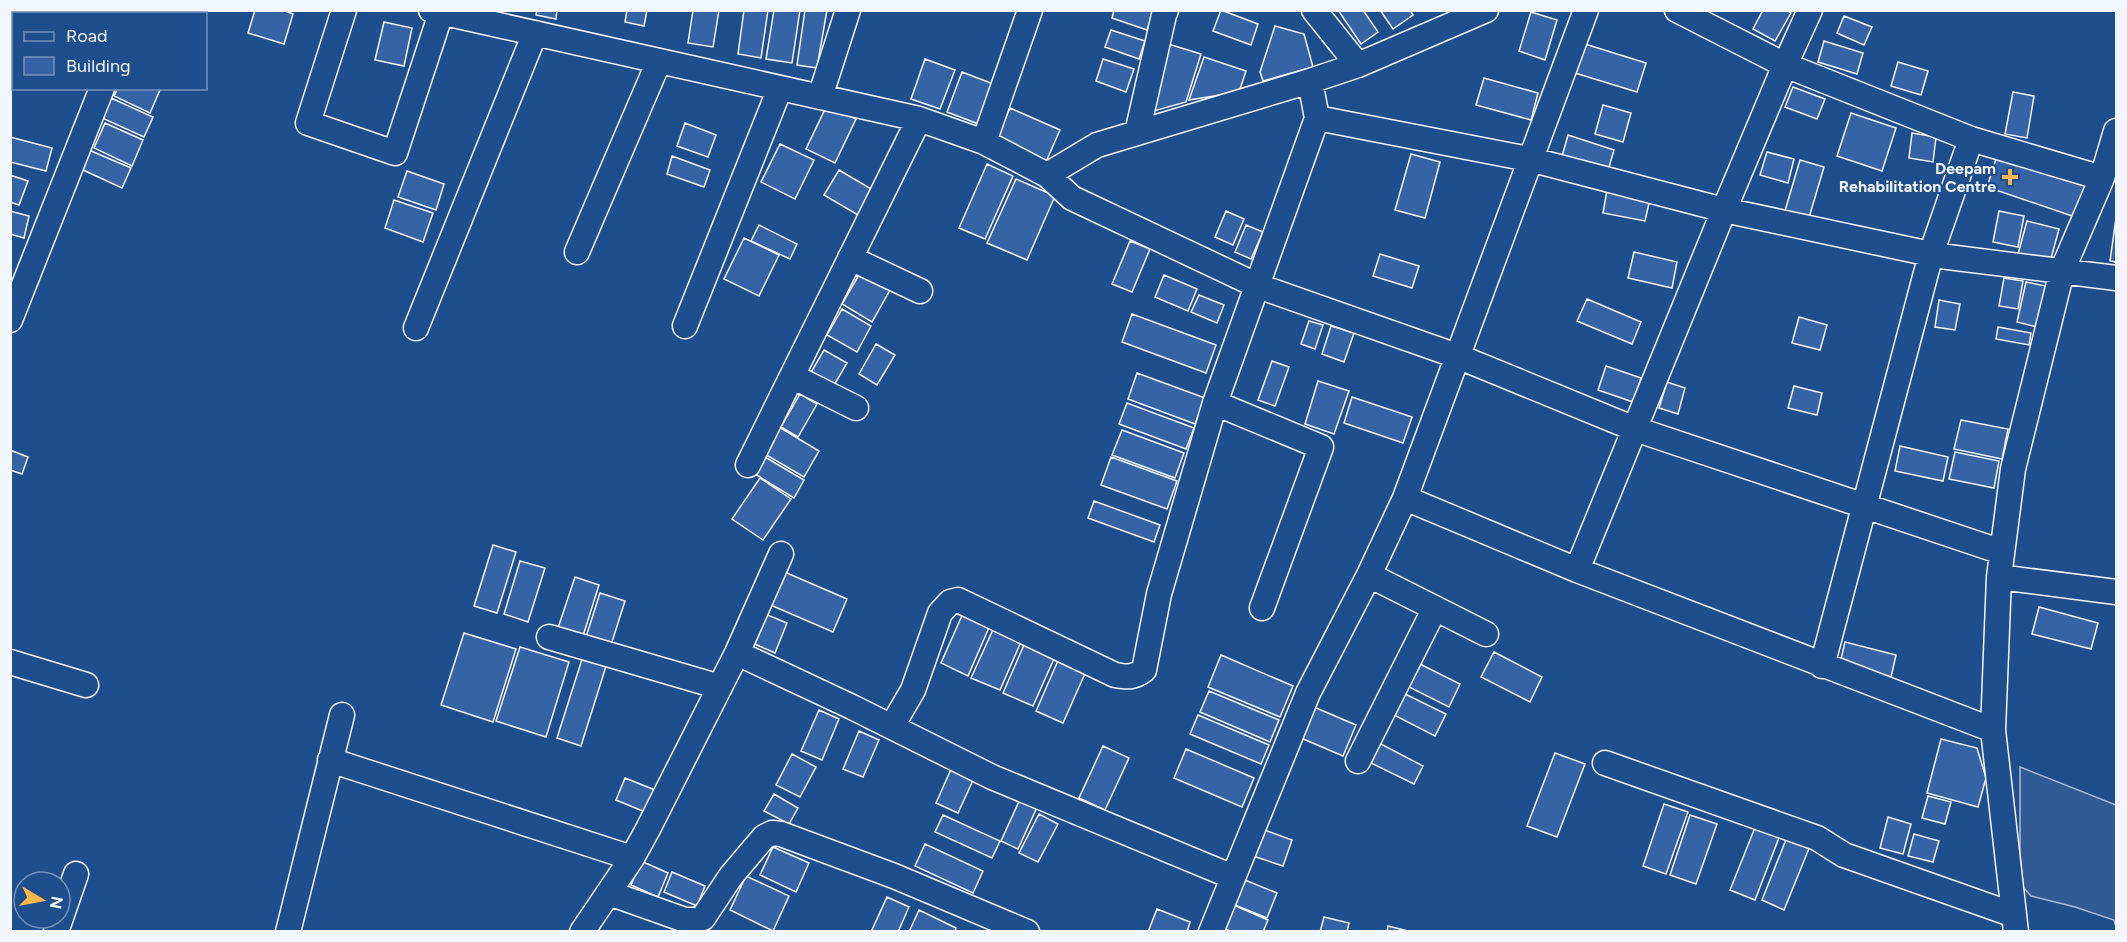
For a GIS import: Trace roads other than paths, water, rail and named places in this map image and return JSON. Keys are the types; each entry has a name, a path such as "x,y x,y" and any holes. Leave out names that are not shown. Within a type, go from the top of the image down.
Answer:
{"street":[{"path":"344,10 308,123 395,153 436,12 919,119 984,142 1047,175 1072,198 1258,286 1457,357 1635,429 2002,552"},
{"path":"820,97 848,10"},
{"path":"984,142 1030,10"},
{"path":"1137,133 1166,10"},
{"path":"1314,10 1358,65"},
{"path":"1047,175 1096,145 1358,65 1486,10"},
{"path":"1211,932 1308,693 1369,575 1405,498 1586,10"},
{"path":"1677,10 1785,65 1971,139 2108,169"},
{"path":"1577,570 1724,210 1810,10"},
{"path":"416,328 535,33"},
{"path":"577,252 659,61"},
{"path":"892,726 913,690 940,613 950,602 958,600 1115,675 1137,676 1144,670 1159,594 1215,403 1317,118 1310,81"},
{"path":"685,326 780,88"},
{"path":"10,320 101,90"},
{"path":"1317,118 1529,159 1724,210 1931,254 2116,278"},
{"path":"748,465 919,119"},
{"path":"1605,763 1817,838 1844,855 2015,923 1993,730 2002,552 2013,469 2062,271 2108,169 2116,131"},
{"path":"1822,666 1931,254 1971,139"},
{"path":"850,258 920,291"},
{"path":"792,376 856,408"},
{"path":"1215,403 1321,447 1262,608"},
{"path":"1405,498 1577,570 1993,730"},
{"path":"582,932 648,830 737,653 781,554"},
{"path":"1369,575 1486,634"},
{"path":"1999,577 2116,592"},
{"path":"1358,762 1435,608"},
{"path":"549,638 720,687"},
{"path":"737,653 892,726 992,777 1233,877"},
{"path":"10,662 86,685"},
{"path":"288,932 342,715"},
{"path":"330,760 632,858"},
{"path":"609,893 685,920 703,918 730,876 764,837 772,833 781,834 894,876 1027,932"},
{"path":"56,932 76,874"}],"place":[{"name":"Deepam Rehabilitation Centre","path":"2010,177"}]}
